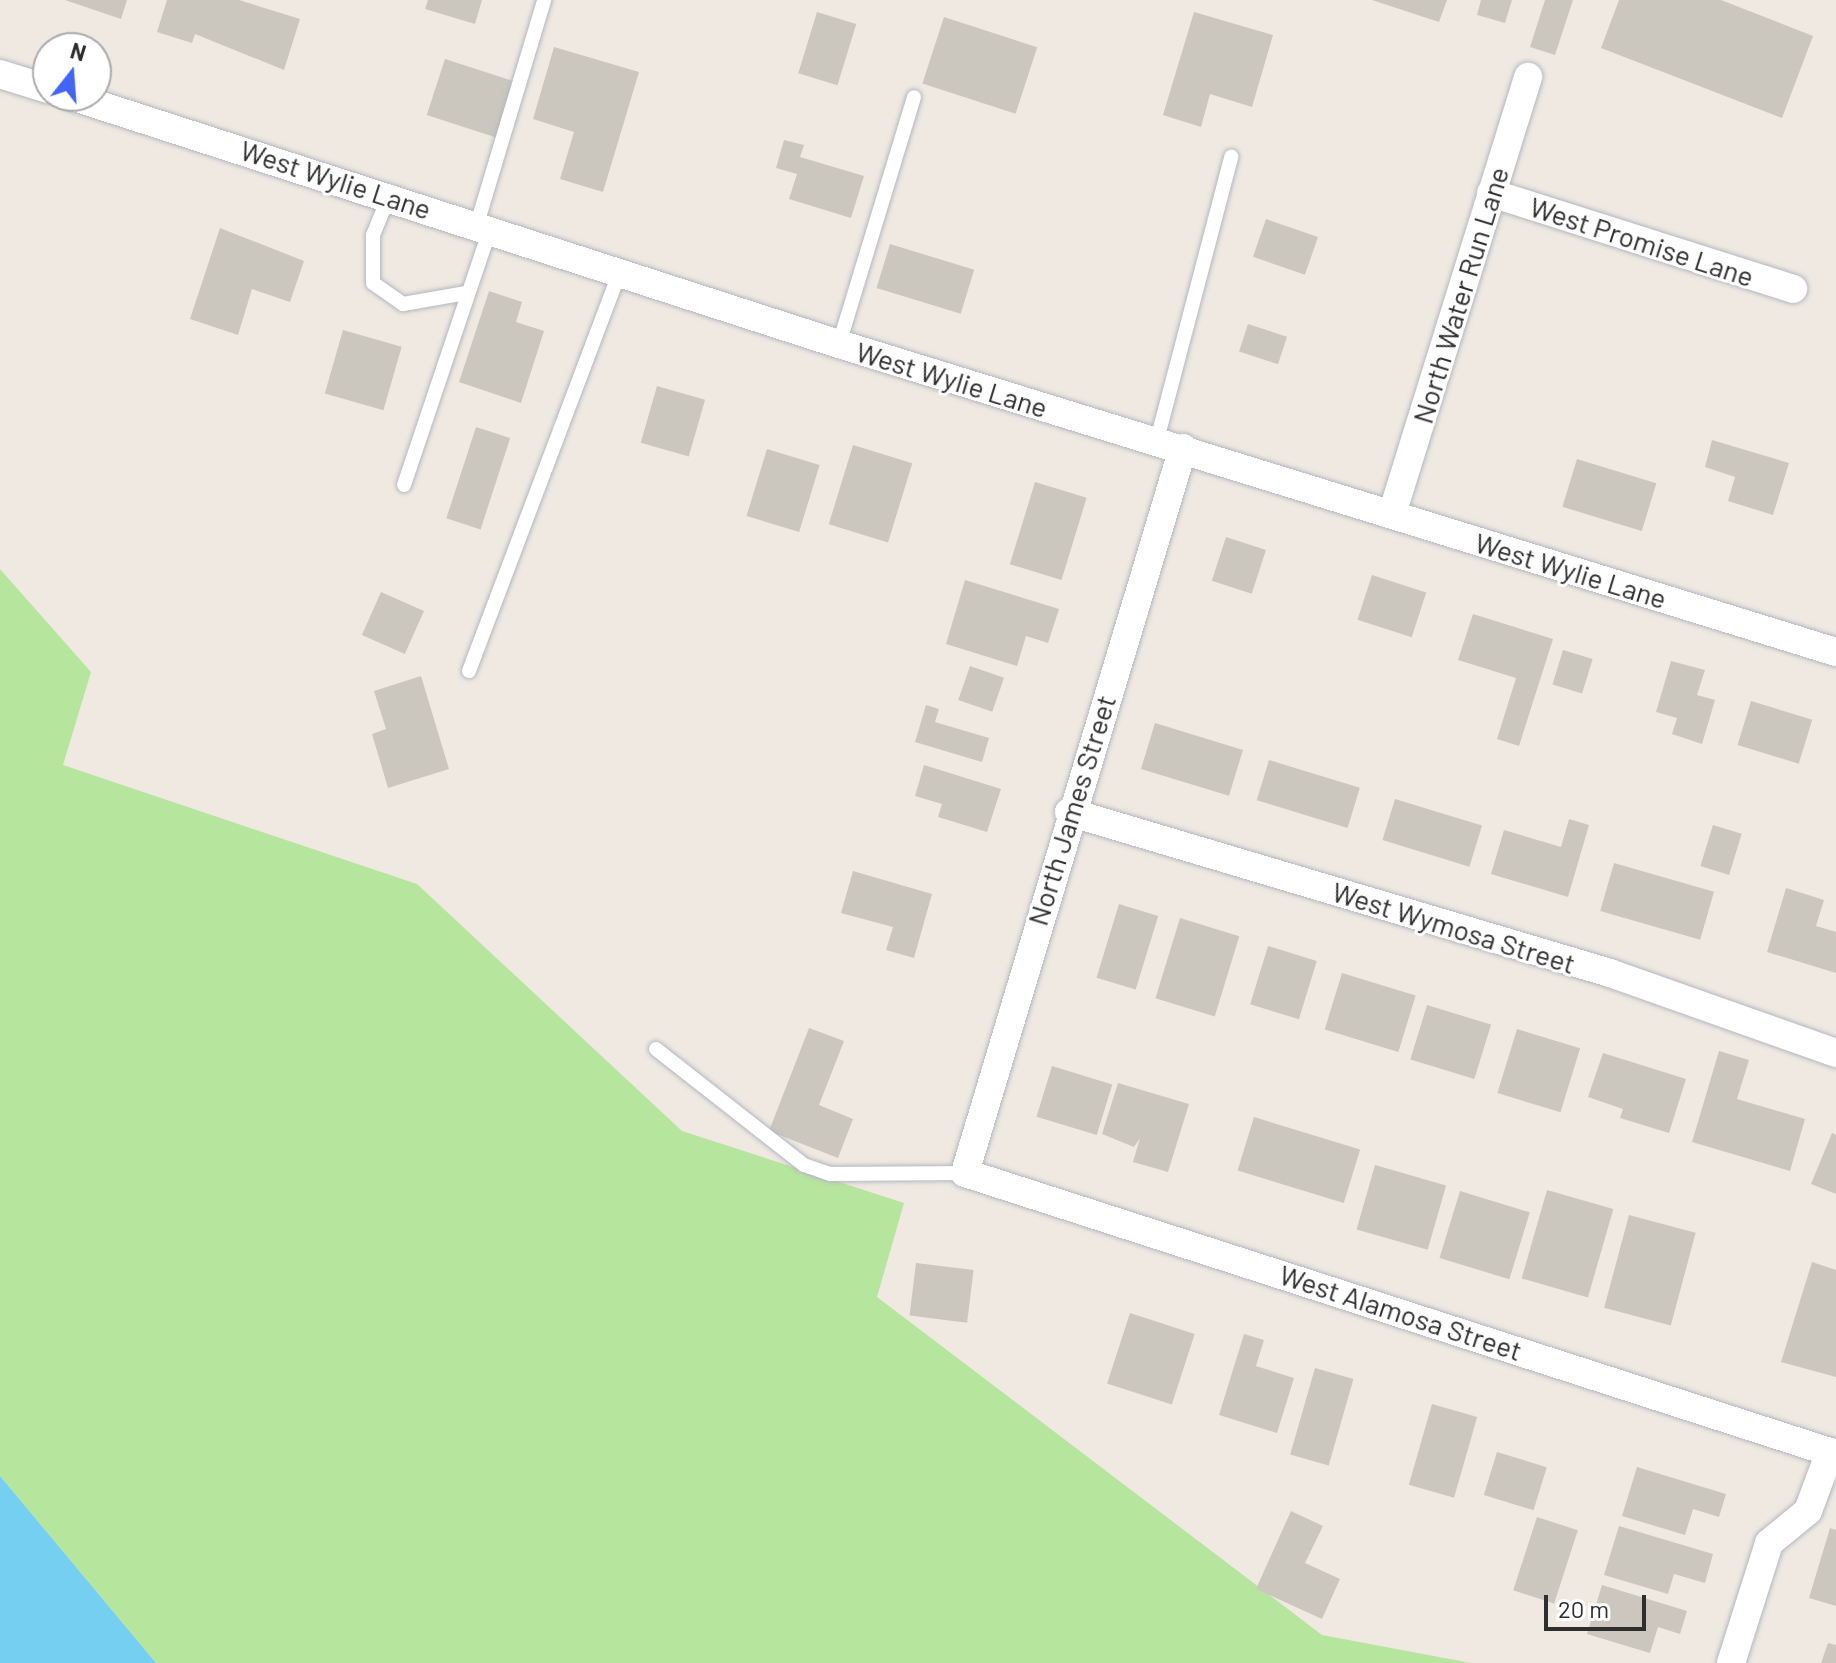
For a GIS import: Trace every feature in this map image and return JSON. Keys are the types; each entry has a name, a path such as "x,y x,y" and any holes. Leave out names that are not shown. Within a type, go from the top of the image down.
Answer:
{"street":[{"path":"0,74 32,84"},
{"name":"North Water Run Lane","path":"1392,514 1528,77"},
{"name":"West Wylie Lane","path":"112,109 389,195 839,344 1836,652"},
{"name":"West Promise Lane","path":"1491,193 1793,289"},
{"name":"North James Street","path":"965,1173 1170,444"},
{"name":"West Wymosa Street","path":"1069,812 1610,973 1836,1053"},
{"name":"West Alamosa Street","path":"965,1173 1833,1453"},
{"path":"1731,1663 1769,1543 1808,1511 1833,1453"}],"lane":[{"path":"404,485 466,293 544,0"},
{"path":"839,344 914,97"},
{"path":"1170,444 1231,157"},
{"path":"389,195 371,245 373,283 403,304 466,293"},
{"path":"469,671 620,272"},
{"path":"656,1049 804,1165 830,1174 965,1173"}],"green space":[{"path":"0,569 91,672 63,765 417,884 682,1131 904,1203 877,1297 1322,1635 1471,1663 156,1663 0,1476"}],"water":[{"path":"0,1476 156,1663 0,1663"}],"building":[{"path":"65,0 127,0 121,19"},
{"path":"167,0 239,0 300,19 284,70 195,34 192,43 157,32"},
{"path":"428,0 482,0 475,24 425,9"},
{"path":"1372,0 1447,0 1439,22"},
{"path":"1481,0 1512,0 1505,23 1477,15"},
{"path":"1545,0 1573,0 1555,55 1530,47"},
{"path":"1619,0 1721,0 1813,36 1782,118 1601,48"},
{"path":"817,12 856,24 837,85 798,73"},
{"path":"1194,12 1273,35 1252,107 1210,94 1201,127 1163,115"},
{"path":"944,17 1037,47 1016,114 922,84"},
{"path":"554,47 639,72 603,192 560,179 574,132 533,119"},
{"path":"445,59 513,81 495,137 427,115"},
{"path":"784,140 804,145 800,157 864,176 851,218 789,199 797,174 776,168"},
{"path":"1266,219 1318,237 1305,275 1253,257"},
{"path":"220,228 304,261 290,302 252,289 238,335 190,319"},
{"path":"890,244 974,270 961,314 877,288"},
{"path":"489,291 522,302 516,322 544,331 521,403 459,382"},
{"path":"1248,324 1287,337 1278,364 1239,352"},
{"path":"343,330 402,347 383,410 325,393"},
{"path":"657,386 705,400 689,456 641,443"},
{"path":"476,427 510,438 481,529 446,518"},
{"path":"1712,440 1789,463 1773,515 1728,501 1735,477 1705,467"},
{"path":"853,445 912,463 888,543 829,524"},
{"path":"767,449 820,465 799,532 747,516"},
{"path":"1577,459 1656,483 1642,531 1562,507"},
{"path":"1035,482 1087,498 1061,580 1010,564"},
{"path":"1226,537 1266,550 1252,594 1212,581"},
{"path":"1372,575 1426,593 1412,637 1357,620"},
{"path":"965,580 1059,609 1048,643 1026,636 1017,666 946,644"},
{"path":"381,592 424,611 405,654 362,635"},
{"path":"1473,614 1553,639 1519,746 1497,739 1516,678 1458,660"},
{"path":"1563,650 1593,659 1582,693 1552,684"},
{"path":"1671,661 1705,670 1697,695 1715,700 1702,744 1672,734 1677,718 1656,712"},
{"path":"970,666 1004,678 992,712 958,700"},
{"path":"421,676 449,769 388,788 372,734 386,729 374,691"},
{"path":"1751,701 1812,720 1799,764 1738,745"},
{"path":"926,705 939,709 935,722 989,738 982,762 915,742"},
{"path":"1155,723 1243,750 1229,796 1141,769"},
{"path":"1269,760 1360,788 1348,828 1257,800"},
{"path":"924,765 1001,789 987,832 938,817 942,804 915,796"},
{"path":"1395,799 1482,826 1469,867 1382,840"},
{"path":"1569,819 1589,825 1568,897 1491,874 1504,830 1561,847"},
{"path":"1713,825 1742,834 1729,875 1700,866"},
{"path":"1614,863 1714,892 1700,940 1600,911"},
{"path":"853,871 932,894 914,958 886,950 893,927 841,913"},
{"path":"1786,888 1824,900 1816,926 1836,932 1836,973 1767,952"},
{"path":"1119,904 1158,916 1136,990 1096,978"},
{"path":"1180,918 1239,936 1215,1016 1155,998"},
{"path":"1268,946 1317,961 1299,1019 1250,1004"},
{"path":"1342,973 1416,996 1398,1052 1325,1029"},
{"path":"1427,1005 1491,1025 1474,1079 1410,1060"},
{"path":"809,1028 844,1041 819,1105 853,1119 838,1158 769,1131"},
{"path":"1517,1029 1580,1048 1561,1112 1497,1093"},
{"path":"1719,1051 1749,1060 1737,1099 1805,1119 1790,1171 1692,1142"},
{"path":"1603,1053 1686,1079 1669,1133 1620,1118 1623,1109 1588,1097"},
{"path":"1052,1066 1112,1084 1097,1135 1037,1117"},
{"path":"1118,1083 1189,1104 1168,1172 1133,1162 1140,1138 1134,1147 1102,1134"},
{"path":"1254,1117 1360,1149 1344,1203 1238,1171"},
{"path":"1832,1133 1836,1135 1836,1194 1811,1184"},
{"path":"1375,1165 1446,1185 1428,1250 1357,1229"},
{"path":"1547,1190 1613,1209 1588,1297 1522,1278"},
{"path":"1460,1191 1530,1212 1509,1279 1440,1258"},
{"path":"1629,1215 1696,1233 1671,1326 1604,1308"},
{"path":"1812,1262 1836,1270 1836,1377 1781,1362"},
{"path":"916,1263 974,1270 967,1323 910,1316"},
{"path":"1130,1313 1195,1334 1172,1404 1107,1383"},
{"path":"1244,1334 1264,1340 1256,1366 1294,1378 1277,1433 1219,1415"},
{"path":"1315,1368 1353,1379 1329,1466 1290,1455"},
{"path":"1432,1404 1477,1417 1454,1498 1409,1485"},
{"path":"1497,1452 1547,1467 1534,1510 1484,1495"},
{"path":"1637,1467 1726,1494 1719,1517 1693,1509 1685,1535 1622,1516"},
{"path":"1291,1511 1323,1526 1305,1563 1340,1579 1322,1619 1256,1589"},
{"path":"1537,1517 1578,1530 1554,1604 1513,1590"},
{"path":"1619,1526 1713,1554 1705,1583 1674,1574 1668,1594 1604,1575"},
{"path":"1830,1528 1836,1530 1836,1606 1809,1598"},
{"path":"1602,1585 1687,1611 1680,1634 1658,1627 1650,1653 1587,1634"},
{"path":"1828,1643 1836,1645 1836,1663 1821,1663"}]}
